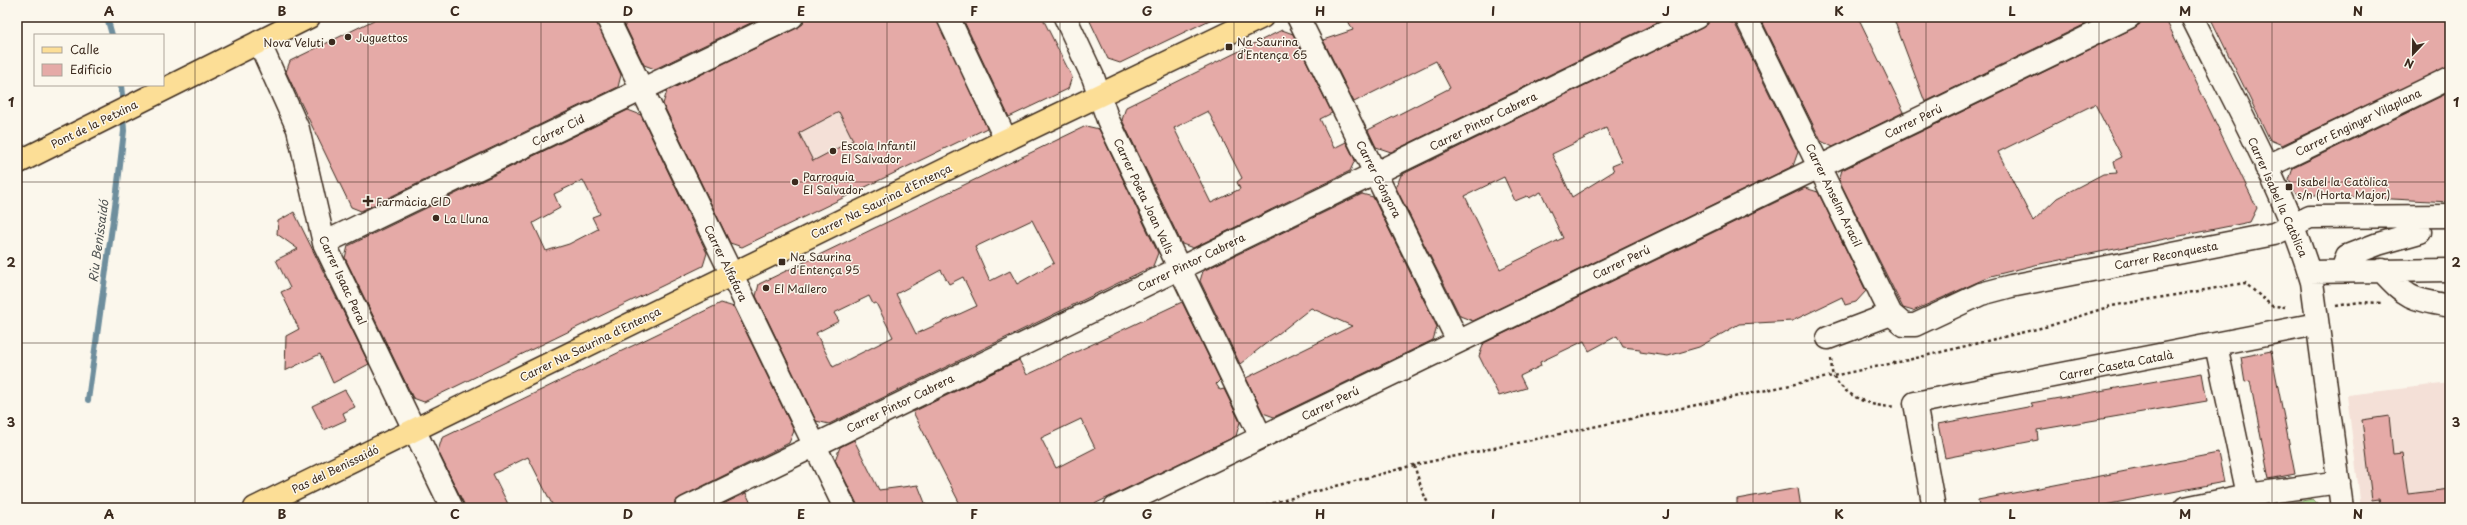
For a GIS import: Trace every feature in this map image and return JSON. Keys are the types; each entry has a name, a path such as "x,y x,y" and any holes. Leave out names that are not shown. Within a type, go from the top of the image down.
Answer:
{"main road":[{"name":"Pont de la Petxina","path":"17,163 309,17"},
{"name":"Carrer Na Saurina d'Entença","path":"414,430 1006,140 1262,17"},
{"name":"Pas del Benissaidó","path":"255,508 414,430"}],"street":[{"name":"Carrer Alfafara","path":"607,17 845,508"},
{"name":"Carrer Cid","path":"324,244 792,17"},
{"path":"948,17 1006,140"},
{"name":"Carrer Poeta Joan Valls","path":"1065,17 1100,95 1108,120 1178,268 1261,437"},
{"name":"Carrer Góngora","path":"1298,17 1376,172 1458,341"},
{"name":"Carrer Pintor Cabrera","path":"686,508 1697,17"},
{"name":"Carrer Anselm Aracil","path":"1746,17 1820,166 1890,314"},
{"name":"Carrer Perú","path":"1115,508 2128,17"},
{"name":"Carrer Isabel la Catòlica","path":"2192,17 2266,167 2293,227 2309,272 2342,508"},
{"name":"Carrer Isaac Peral","path":"259,42 298,129 324,244 452,508"},
{"name":"Carrer Enginyer Vilaplana","path":"2266,167 2450,78"},
{"name":"Carrer Reconquesta","path":"1890,314 1904,325 1915,325 1981,294 2274,234 2293,227 2310,218 2450,216"},
{"path":"2342,271 2347,256 2378,244 2420,232"},
{"path":"2381,270 2403,294 2420,301 2450,306"},
{"path":"2309,272 2450,270"},
{"path":"1828,338 1890,314"},
{"name":"Carrer Caseta Català","path":"1914,404 2216,345 2316,316"},
{"path":"2216,345 2248,495"},
{"path":"1914,404 1934,508"},
{"path":"2185,508 2248,495 2339,482"}],"path":[{"path":"1255,508 1414,465 1908,360 2049,326 2111,306 2245,283 2272,306 2316,316"},
{"path":"1833,375 1852,396 1883,408 1914,404"},
{"path":"1414,465 1422,490 1430,508"}],"shaded area":[{"path":"839,112 853,140 813,161 799,133"},
{"path":"2450,383 2450,508 2361,508 2347,395"}],"green space":[{"path":"2312,499 2323,508 2267,508"}],"building":[{"path":"380,17 595,17 621,75 618,87 361,211 351,207 286,72 290,61"},
{"path":"621,17 763,17 655,69 644,65"},
{"path":"804,17 936,17 987,128 742,247 730,243 663,104 667,91 803,24","holes":["839,112 853,140 813,161 799,133"]},
{"path":"962,17 1042,17 1072,77 1068,89 1009,117"},
{"path":"1088,17 1216,17 1120,63 1108,59"},
{"path":"1346,17 1668,17 1391,152 1376,147 1368,130 1450,88 1436,61 1354,102 1323,40 1353,30"},
{"path":"1709,17 1718,17 1735,24 1798,152 1793,166 1473,321 1460,316 1396,188 1401,175 1708,24","holes":["1606,128 1622,162 1612,166 1614,171 1572,197 1552,154","1504,177 1515,201 1527,196 1529,198 1541,192 1563,238 1500,269 1465,196"]},
{"path":"1760,17 1858,17 1904,112 1833,147 1821,141"},
{"path":"1893,17 2100,17 1925,102"},
{"path":"2141,17 2152,17 2167,22 2257,208 2250,222 2035,265 1991,276 1913,311 1903,308 1839,180 1842,170 2140,24","holes":["2095,104 2122,157 2114,161 2117,173 2103,174 2057,198 2033,221 1998,152"]},
{"path":"2210,17 2450,17 2450,66 2282,145 2270,140"},
{"path":"1282,30 1293,34 1332,113 1320,119 1334,148 1346,142 1355,160 1350,171 1193,248 1182,244 1122,120 1126,107","holes":["1208,111 1242,178 1237,182 1240,189 1211,203 1174,128"]},
{"path":"2450,92 2450,202 2296,194 2289,180 2293,168"},
{"path":"628,110 641,115 707,253 703,266 424,402 413,398 345,258 348,246","holes":["583,180 600,214 592,217 598,229 569,244 546,251 533,223 560,208 554,194"]},
{"path":"1086,126 1099,129 1158,253 1153,266 829,424 816,421 756,296 759,284","holes":["1032,220 1054,263 1017,284 1010,271 990,281 975,247","941,270 949,284 963,277 977,306 916,334 896,294","869,296 873,304 876,303 893,337 833,367 816,333 839,321 834,313"]},
{"path":"1805,188 1818,192 1866,291 1856,302 1845,305 1842,297 1792,321 1739,324 1699,347 1668,356 1640,352 1640,349 1623,347 1617,336 1589,351 1584,341 1540,362 1541,366 1520,376 1526,388 1499,396 1479,356 1484,343"},
{"path":"1362,194 1373,197 1437,327 1433,340 1274,417 1263,413 1246,378 1352,326 1311,308 1240,364 1200,281 1203,271"},
{"path":"294,212 369,364 333,383 320,354 285,371 286,336 299,329 281,292 290,288 276,260 298,249 277,234 278,221"},
{"path":"1182,302 1220,380 1216,384 1220,390 1224,389 1240,422 1236,436 1086,508 962,508 913,412 1019,360 1027,375","holes":["1081,419 1095,448 1056,468 1041,438"]},
{"path":"721,303 734,307 794,431 789,443 681,497 675,501 674,508 554,508 528,457 493,474 510,508 466,508 438,451 442,438"},
{"path":"2271,351 2295,474 2269,479 2250,381 2245,382 2241,357"},
{"path":"2202,373 2207,401 2037,430 2038,440 1945,458 1938,424 2033,406 2031,403"},
{"path":"345,390 355,407 343,413 346,420 324,430 312,406"},
{"path":"2389,416 2393,454 2402,453 2408,494 2450,489 2450,508 2381,508 2379,499 2372,500 2362,420"},
{"path":"854,440 879,490 918,485 927,508 859,508 835,460 840,447"},
{"path":"2218,453 2224,482 2089,508 1979,508 1978,500"},
{"path":"1798,488 1801,508 1737,508 1737,499"},
{"path":"746,493 753,508 715,508"}],"waterway":[{"name":"Riu Benissaidó","path":"107,17 112,34"},
{"name":"Riu Benissaidó","path":"121,86 123,105"},
{"name":"Riu Benissaidó","path":"88,400 117,191 124,131 123,114"}],"place":[{"name":"Juguettos","path":"348,37"},
{"name":"Nova Veluti","path":"332,42"},
{"name":"Na Saurina d’Entença 65","path":"1229,47"},
{"name":"Escola Infantil El Salvador","path":"833,151"},
{"name":"Parroquia El Salvador","path":"795,182"},
{"name":"Isabel la Catòlica s/n (Horta Major)","path":"2289,187"},
{"name":"Farmàcia CID","path":"368,201"},
{"name":"La Lluna","path":"436,218"},
{"name":"Na Saurina d'Entença 95","path":"782,262"},
{"name":"El Mallero","path":"766,288"}]}
